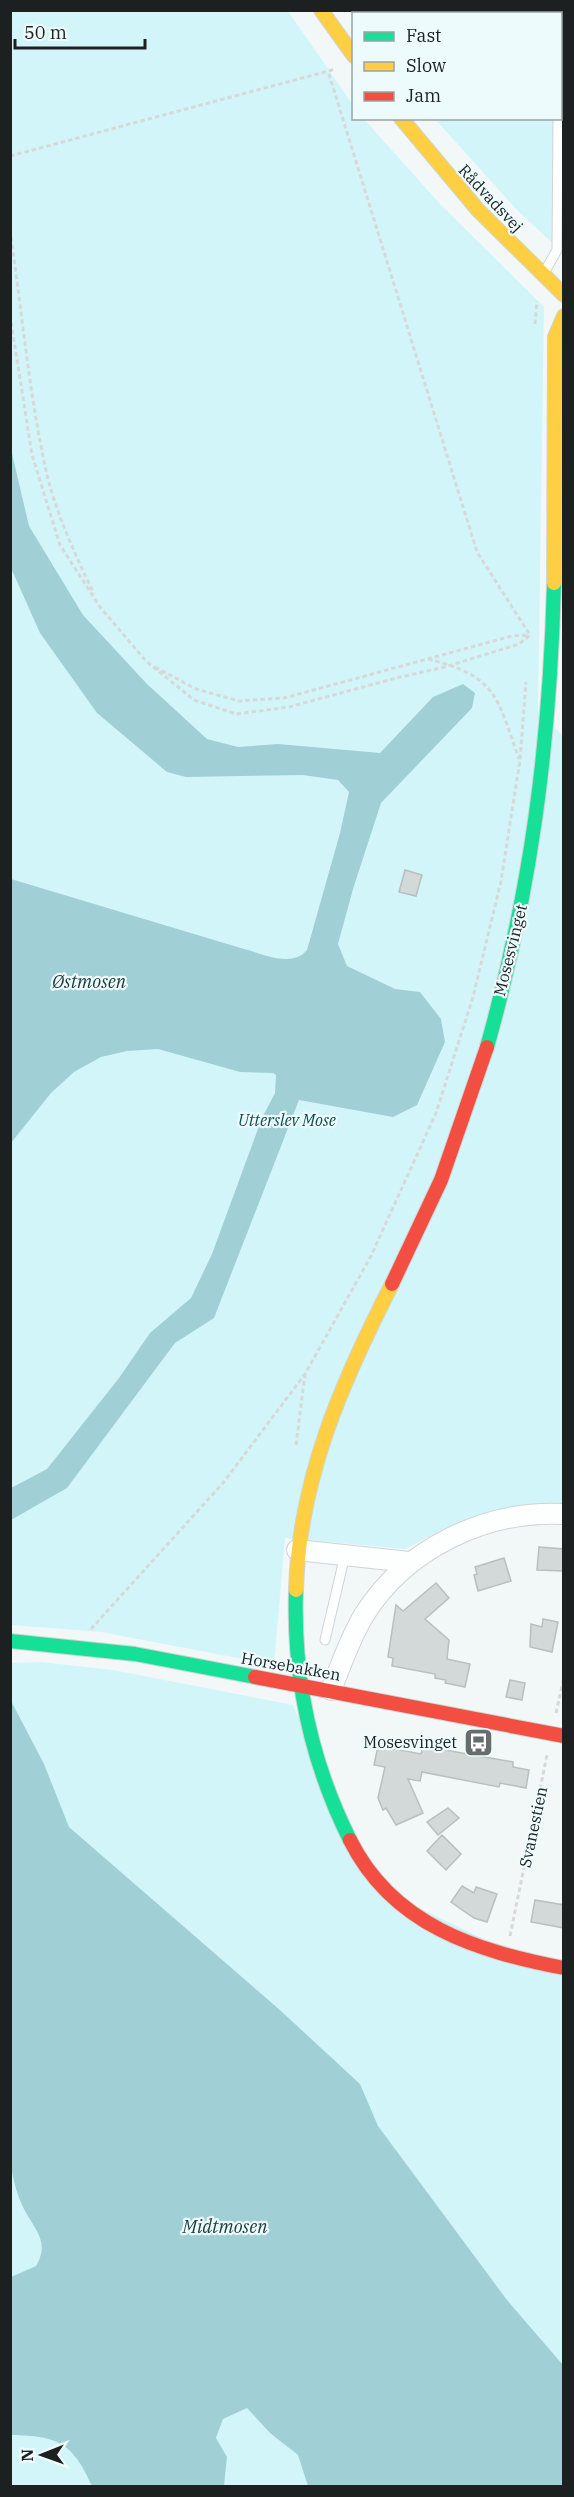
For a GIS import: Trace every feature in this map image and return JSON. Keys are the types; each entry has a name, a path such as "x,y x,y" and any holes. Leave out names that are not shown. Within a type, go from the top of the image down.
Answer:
{"street":[{"path":"321,10 349,62"},
{"name":"Rådvadsvej","path":"403,120 454,183 564,294"},
{"name":"Mosesvinget","path":"564,316 555,337 559,630 556,726 514,942 483,1056 441,1180 340,1387 319,1449 297,1550 297,1621 301,1684 318,1765 334,1807 356,1853 386,1891 418,1918 454,1941 506,1957 564,1968"},
{"path":"331,1690 364,1615 409,1562 446,1540 482,1524 518,1515 564,1514"},
{"path":"297,1550 409,1562"},
{"name":"Horsebakken","path":"10,1641 77,1647 301,1684 558,1735"}],"lane":[{"path":"543,275 557,250 558,120"},
{"path":"326,1640 345,1555"}],"path":[{"path":"10,156 328,71 349,62"},
{"path":"328,71 477,552 530,635"},
{"path":"10,230 34,402 48,477 71,545 100,607"},
{"path":"10,315 35,467 60,545 100,607 146,661 194,700 236,714 288,708 453,665 519,644 530,635"},
{"path":"146,661 196,688 240,701 284,698 512,636 559,630"},
{"path":"77,1647 108,1608 223,1483 305,1374 371,1256 436,1113 473,998 501,881 520,760 500,704 485,682 453,665 426,658"},
{"path":"295,1451 305,1374"},
{"name":"Svanestien","path":"506,1957 558,1735 564,1677"}],"green space":[{"name":"Utterslev Mose","path":"10,11 288,11 352,104 352,120 365,120 440,204 544,307 538,711 564,737 563,1505 544,1504 493,1512 447,1527 405,1549 285,1538 274,1665 101,1632 11,1625"},
{"path":"563,11 563,253 516,209 436,120 562,120 562,12 355,12"},
{"name":"Midtmosen","path":"41,1662 113,1670 293,1705 369,1884 563,1977 563,2486 11,2486 10,1663"}],"water":[{"name":"Østmosen","path":"10,445 29,526 83,615 147,684 207,739 238,747 278,744 380,753 433,697 463,684 475,693 472,708 381,803 338,944 347,966 395,989 420,992 441,1019 445,1042 417,1105 393,1117 299,1100 214,1318 175,1343 67,1488 11,1520 11,1488 47,1469 119,1378 150,1333 191,1298 212,1254 262,1118 275,1093 276,1075 240,1072 158,1049 127,1051 101,1057 74,1072 51,1093 11,1143 11,879 269,956 294,958 307,950 340,833 349,792 338,780 303,775 186,777 167,772 97,713 40,633 11,568"},
{"name":"Midtmosen","path":"10,1699 44,1764 69,1827 281,2011 360,2084 378,2126 507,2300 563,2365 563,2486 308,2486 298,2455 270,2433 247,2408 223,2419 216,2438 227,2457 224,2486 92,2486 78,2460 62,2444 41,2437 11,2435 11,2277 36,2266 42,2250 39,2236 19,2199 11,2167"}],"building":[{"path":"405,870 422,875 416,896 399,892"},
{"path":"539,1547 564,1549 564,1571 537,1570"},
{"path":"504,1558 511,1581 478,1591 474,1575 477,1574 475,1567"},
{"path":"436,1583 449,1598 425,1619 449,1640 447,1659 470,1664 465,1687 445,1683 446,1680 435,1678 435,1674 392,1666 393,1658 388,1657 396,1605 403,1611"},
{"path":"543,1619 558,1622 552,1652 530,1647 531,1624 542,1627"},
{"path":"510,1680 525,1683 522,1700 506,1697"},
{"path":"378,1746 421,1754 423,1746 513,1762 513,1767 529,1770 526,1788 500,1783 499,1787 422,1772 420,1781 408,1779 423,1813 396,1825 386,1808 383,1810 378,1798 385,1767 374,1765"},
{"path":"448,1808 459,1818 438,1835 427,1822"},
{"path":"442,1835 461,1854 446,1870 427,1851"},
{"path":"462,1886 474,1893 476,1887 497,1894 487,1922 474,1918 451,1902"},
{"path":"535,1900 564,1905 564,1928 531,1922"}],"traffic: fast":[{"path":"487,1047 515,931 536,817 548,701 554,583"},
{"path":"296,1590 298,1655 307,1718 325,1780 350,1840"},
{"path":"10,1641 135,1654 255,1677"}],"traffic: slow":[{"path":"321,10 352,53"},
{"path":"403,120 478,210 564,295"},
{"path":"554,583 555,337 564,316"},
{"path":"296,1590 305,1509 326,1432 356,1358 392,1284"}],"traffic: jam":[{"path":"392,1284 441,1180 487,1047"},
{"path":"255,1677 564,1736"},
{"path":"350,1840 368,1869 389,1894 414,1914 440,1930 500,1953 564,1968"}],"place":[{"name":"Mosesvinget","path":"478,1742"}]}
